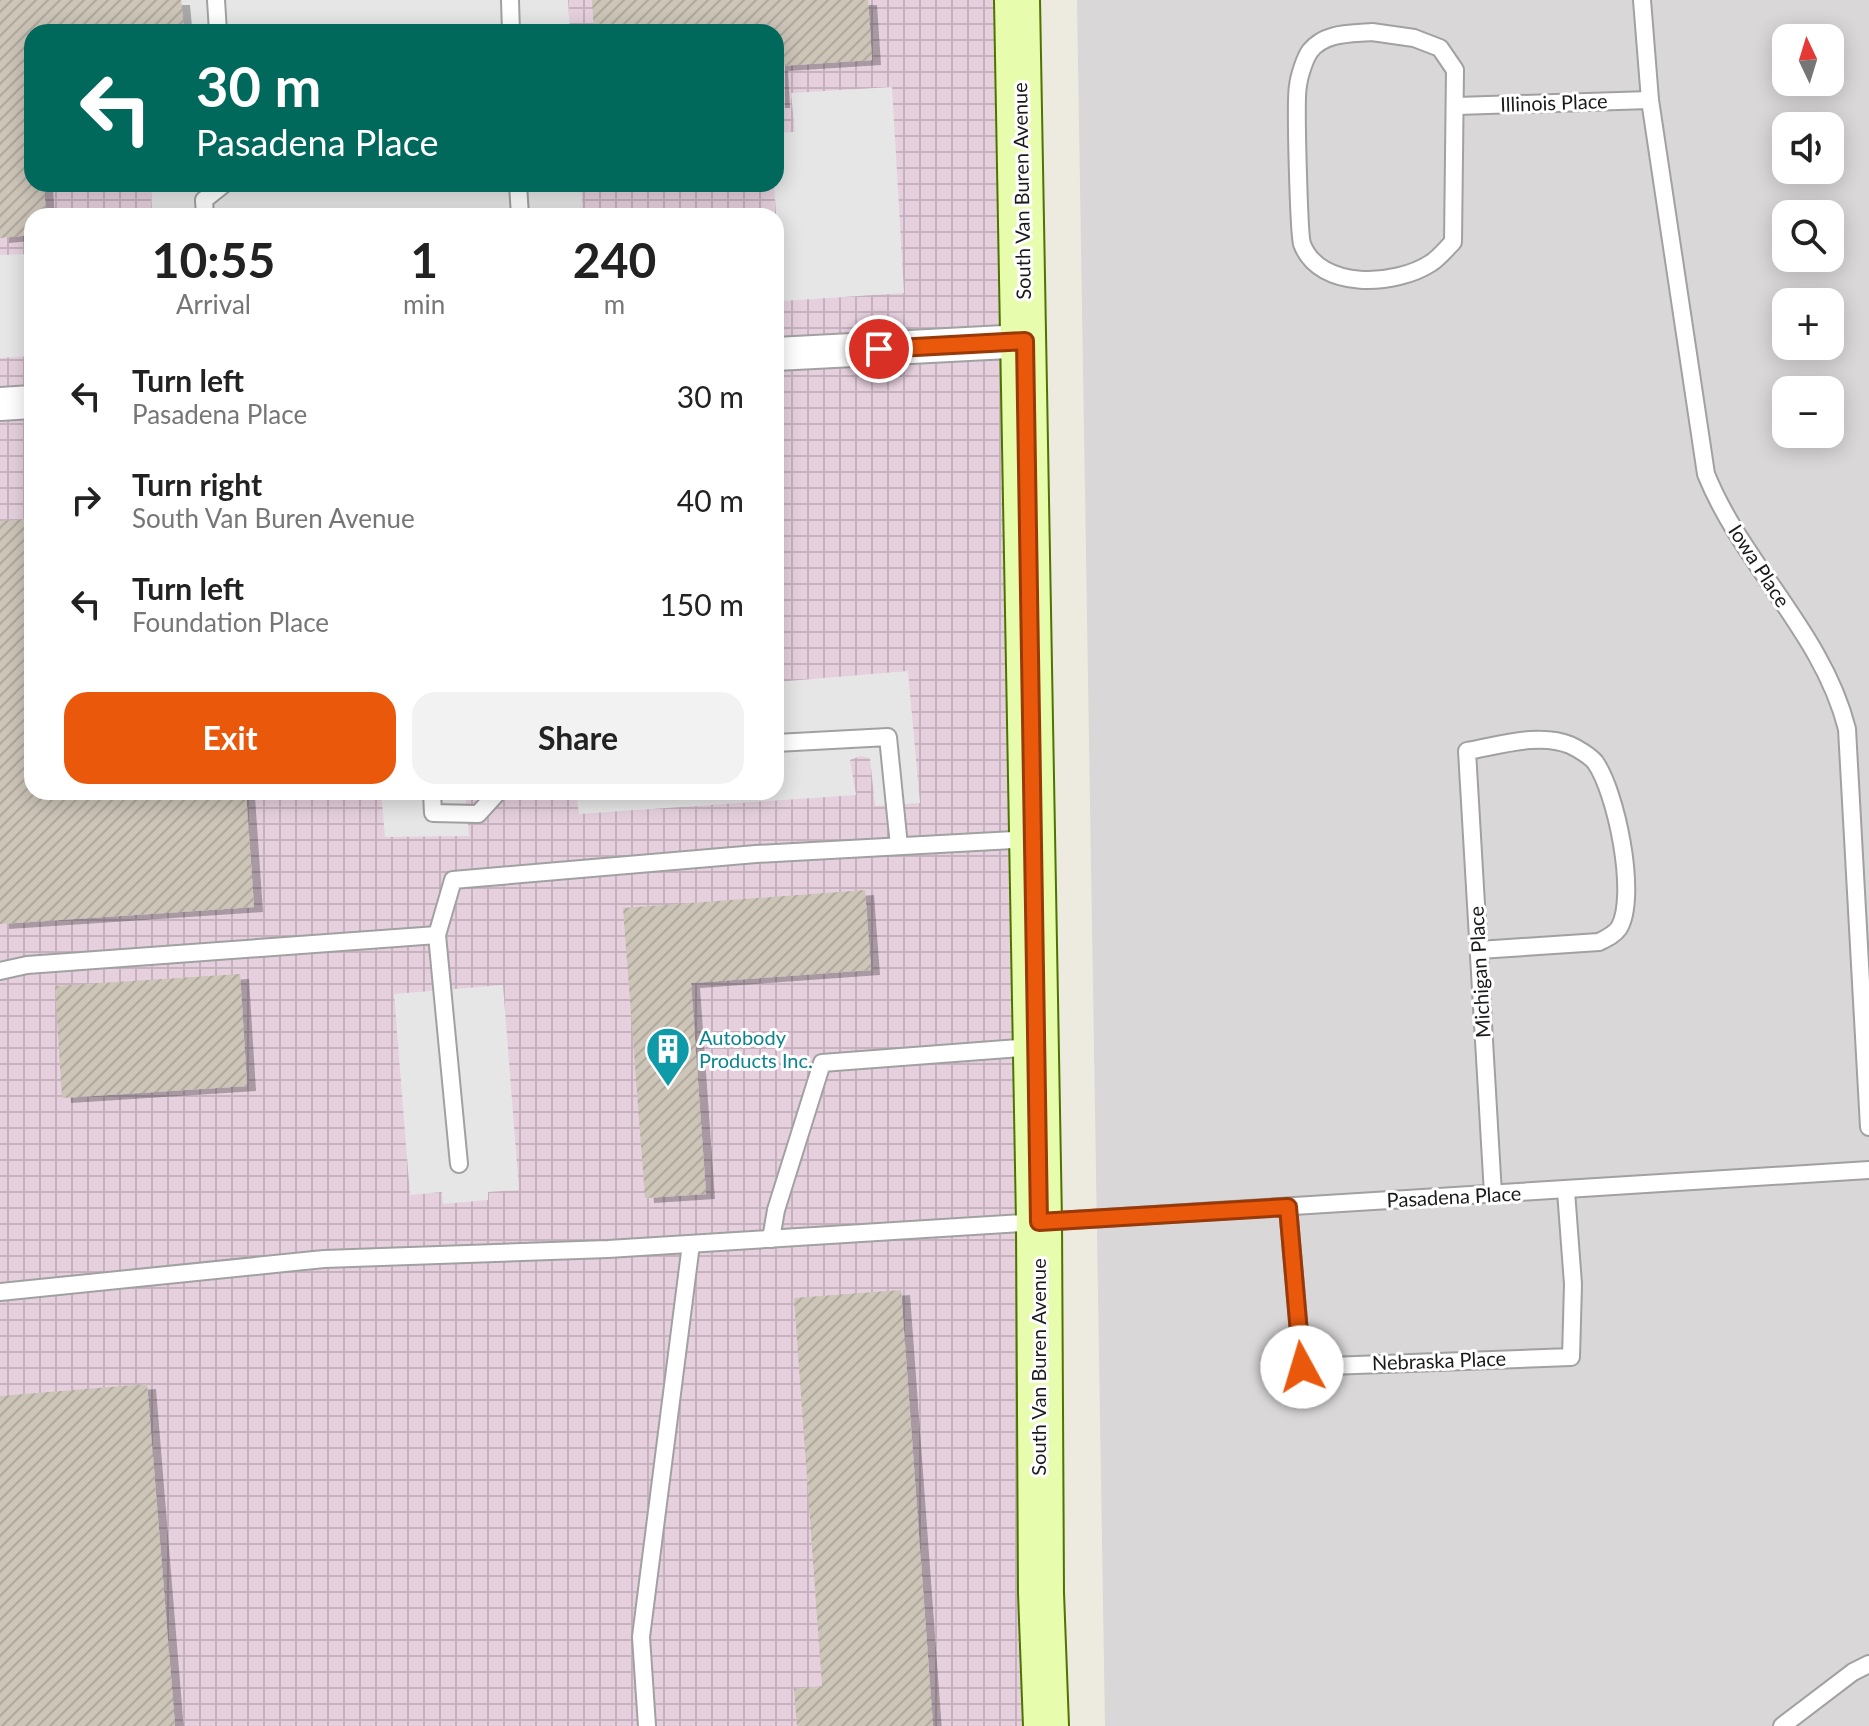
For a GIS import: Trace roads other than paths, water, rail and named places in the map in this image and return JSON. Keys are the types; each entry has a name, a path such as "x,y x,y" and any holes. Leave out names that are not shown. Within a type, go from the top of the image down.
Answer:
{"main road":[{"name":"South Van Buren Avenue","path":"1017,0 1039,1222 1039,1472 1046,1726"}],"street":[{"path":"784,354 1025,341"},
{"path":"0,404 24,402"}],"lane":[{"path":"216,0 218,24"},
{"path":"510,0 511,24"},
{"name":"Iowa Place","path":"1642,0 1650,100 1706,474 1719,506 1814,650 1841,704 1847,729 1869,1127"},
{"path":"1372,32 1414,38 1440,48 1455,70 1457,106 1453,242 1432,263 1397,278 1369,280 1338,275 1316,265 1301,242 1298,86 1309,52 1328,37 1372,32"},
{"name":"Illinois Place","path":"1457,106 1650,100"},
{"path":"204,208 204,200 214,192"},
{"path":"784,743 888,737 899,846"},
{"name":"Michigan Place","path":"1479,950 1599,942 1614,934 1625,908 1624,875 1612,795 1594,760 1568,744 1541,740 1467,751 1493,1194"},
{"path":"432,800 433,813 478,814 491,800"},
{"path":"459,1164 437,935 453,880 756,854 1033,839"},
{"path":"0,971 27,965 437,935"},
{"path":"771,1239 776,1210 822,1063 1035,1047"},
{"name":"Pasadena Place","path":"0,1292 324,1259 691,1244 1869,1170"},
{"name":"Nebraska Place","path":"1288,1207 1302,1367 1571,1357 1573,1284 1566,1191"},
{"path":"647,1726 641,1637 691,1244"},
{"path":"1782,1726 1853,1672 1869,1664"}],"place":[{"name":"Autobody Products Inc.","path":"668,1088"}]}
